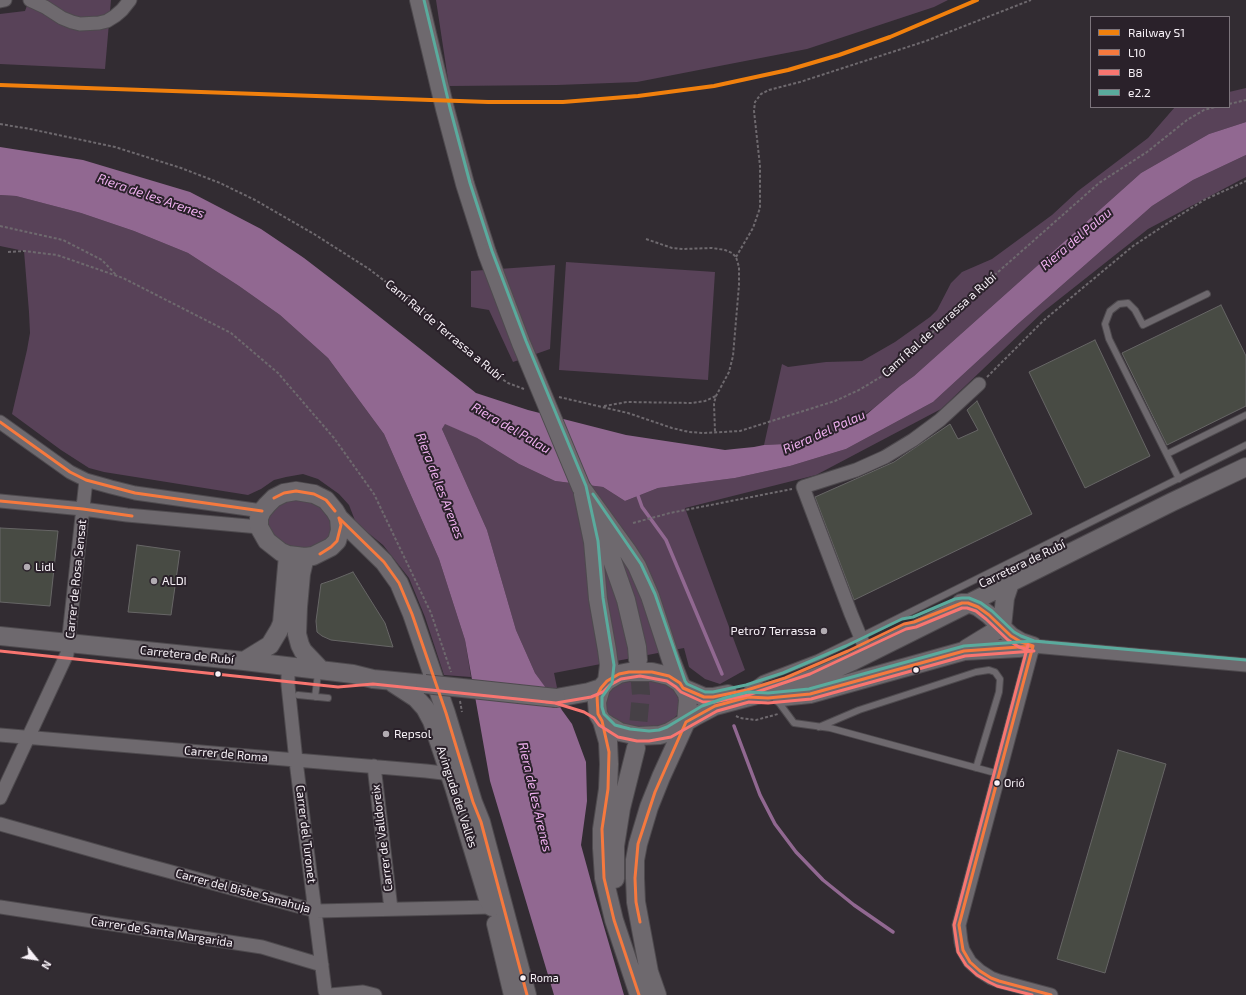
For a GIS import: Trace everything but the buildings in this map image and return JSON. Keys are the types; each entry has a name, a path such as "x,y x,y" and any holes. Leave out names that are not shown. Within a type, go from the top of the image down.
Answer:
{"main road":[{"path":"419,0 437,78 465,184 487,253 521,343 603,537 626,600 637,647 638,660"},
{"name":"Carretera de Rubí","path":"685,719 808,669 862,640 904,624 1246,454"},
{"name":"Carretera de Rubí","path":"681,686 700,695 712,697 748,694 798,684 853,661 1172,502 1246,467"},
{"path":"296,491 314,494 326,500 339,518 339,535 331,547 320,554 296,556 275,548 267,540 260,519 274,498 284,493 296,491"},
{"name":"Avinguda del Vallès","path":"339,518 384,562 394,576 406,600 446,713 473,802 481,822 528,995"},
{"path":"603,537 600,614 609,665 597,702 608,742 609,764 608,789 602,829 604,878 614,920 641,983 657,995"},
{"path":"603,537 628,552 644,581 681,686"},
{"path":"331,547 351,544 370,548"},
{"path":"244,661 270,645 279,630 282,623 296,556"},
{"path":"296,556 301,574 296,624 297,634 300,645 321,678"},
{"path":"1002,627 1005,598 1010,583"},
{"path":"904,624 914,622 957,604 968,603 978,607 1011,636 1019,641 1033,646"},
{"path":"964,651 1002,627"},
{"name":"Carretera de Rubí","path":"0,636 68,649 288,676 298,673 321,678"},
{"name":"Carretera de Rubí","path":"0,646 244,661 339,682 381,680 556,698"},
{"path":"748,694 774,697 810,694 964,651 1033,646"},
{"path":"556,698 589,692 619,674 629,672 652,672 669,676 681,686 687,694 685,719 649,807 635,860 641,983"},
{"name":"Avinguda del Vallès","path":"381,680 404,690 416,698 425,708 432,721 451,777 488,899 492,906 513,995"},
{"path":"556,698 581,705 600,717 613,729 638,736 649,736 669,732 685,719"},
{"path":"636,748 621,808 615,846 614,877 618,906 641,983"},
{"name":"Avinguda del Vallès","path":"473,802 476,825 493,895 492,906"}],"street":[{"path":"0,1 5,0"},
{"path":"30,0 45,7 62,18 80,24 99,23 116,16 130,0"},
{"path":"862,640 803,487 856,470 885,457 907,444 940,420 979,384"},
{"path":"0,422 70,472 86,480 111,488 260,519"},
{"name":"Carrer de Rosa Sensat","path":"0,798 68,649 86,480"},
{"path":"0,501 127,515 260,519"},
{"path":"1051,995 991,978 974,967 967,957 961,942 959,925 1033,646 1246,664"},
{"name":"Carrer del Turonet","path":"288,676 296,761 316,911 325,994"},
{"name":"Carrer de Roma","path":"0,735 296,761 374,766 426,771 451,777"},
{"name":"Carrer de Valldoreix","path":"374,766 391,909"},
{"name":"Carrer del Bisbe Sanahuja","path":"0,824 126,860 316,911 492,906"},
{"name":"Carrer de Santa Margarida","path":"0,907 262,947 322,966"},
{"path":"325,994 363,992 375,995"}],"lane":[{"path":"1179,479 1109,339 1105,324 1110,311 1119,304 1128,303 1135,310 1143,325 1207,294"},
{"path":"1167,454 1246,415"},
{"path":"862,640 1246,445"},
{"path":"819,727 859,710 976,672 989,670 995,672 1000,679 999,692 976,768"},
{"path":"298,695 321,678 328,698"},
{"path":"774,697 794,723 830,728 999,774"}],"path":[{"path":"736,257 753,228 760,208 760,166 754,111 755,102 760,94 926,41 1032,0"},
{"path":"1230,104 1246,100"},
{"name":"Camí Ral de Terrassa a Rubí","path":"553,395 603,406 689,432 740,431 757,427 835,401 859,390 884,375 903,360 1099,183 1147,152 1187,120 1204,110 1211,108"},
{"name":"Camí Ral de Terrassa a Rubí","path":"0,124 30,128 129,151 181,168 220,183 255,200 314,234 382,278 430,316 484,367 508,383 524,389"},
{"path":"979,384 1043,321 1133,246 1204,200 1246,181"},
{"path":"0,226 64,240 102,260 118,276"},
{"path":"646,239 672,248 712,248 725,250 732,253 736,257 739,267 739,286 733,356 729,372 716,396 714,403 715,432"},
{"path":"603,406 627,402 692,404 705,401 716,396"},
{"path":"633,523 665,514 803,487"},
{"path":"734,716 756,720 786,712"}],"shaded area":[{"path":"29,0 111,0 105,69 0,64 0,14 25,11"},
{"path":"436,0 948,0 934,7 807,49 637,82 557,85 449,86"},
{"path":"1246,88 1246,122 1209,134 1141,173 914,376 874,408 858,419 814,438 784,444 764,445 782,364 788,367 826,362 862,361 895,342 930,317 937,310 951,283 962,272 992,259 1052,215 1078,191 1148,138 1174,108 1230,108 1230,92"},
{"path":"1246,155 1246,177 1148,229 1043,312 941,409 816,475 685,508 745,670 720,684 705,679 689,667 684,648 554,673 562,712 535,673 516,630 487,530 442,429 445,423 477,438 519,464 555,481 603,487 625,501 658,488 735,478 790,466 846,449 933,402 1019,323 1152,206 1193,180"},
{"path":"0,195 16,196 81,213 134,231 188,253 280,315 328,358 384,434 439,559 465,640 471,677 444,675 425,617 409,578 383,545 356,523 349,505 339,494 318,479 303,474 286,477 274,480 261,489 248,495 104,472 89,468 61,450 12,414 30,333 29,312 24,251 0,246"},
{"path":"566,262 715,272 708,380 559,370"},
{"path":"555,265 550,349 513,362 489,310 471,307 471,271"},
{"path":"290,499 315,502 329,514 333,527 328,539 315,547 298,549 280,544 266,524 273,507"},
{"path":"645,680 662,682 673,688 679,700 678,714 665,725 653,727 631,726 615,721 606,712 606,696 611,688 620,683"}],"water":[{"path":"1246,122 1246,155 1193,180 1152,206 1019,323 933,402 846,449 790,466 735,478 658,488 625,501 603,487 555,481 519,464 477,438 445,424 442,429 487,530 516,630 535,673 572,724 586,762 587,801 581,845 624,995 554,995 490,781 465,640 439,559 384,434 328,358 280,315 188,253 134,231 81,213 16,196 0,195 0,147 83,160 190,192 261,229 304,258 476,393 528,410 626,435 725,450 784,444 814,438 867,414 914,376 1141,173 1209,134"}],"waterway":[{"path":"637,493 642,507 666,540 722,674"},
{"path":"734,726 760,795 775,824 796,852 823,880 854,905 893,932"}],"tunnel":[{"path":"636,748 641,694 638,660"}],"rail line":[{"name":"S1","path":"0,85 488,102 563,102 638,96 714,86 788,70 839,55 890,37 977,0"}],"transit line":[{"name":"e2.2","path":"424,0 470,183 492,251 526,341 586,486 598,541 603,598 614,665 612,683 602,697 602,707 604,714 615,725 630,729 649,731 659,730 667,727 702,706 725,698 748,692 768,693 809,689 964,646 1033,641 1246,660"},
{"name":"L10","path":"0,422 70,472 86,480 135,493 262,511"},
{"name":"L10","path":"274,498 284,493 296,491 314,494 326,500 335,511"},
{"name":"e2.2","path":"593,494 641,564 655,594 685,681 687,684 705,692 713,692 746,685 783,673 846,646 902,619 913,617 955,599 969,598 981,603 992,611 1014,632 1034,641 1045,642"},
{"name":"L10","path":"0,501 83,509 132,516"},
{"name":"L10","path":"320,554 337,541 341,525 339,518"},
{"name":"L10","path":"339,518 384,562 399,583 412,614 446,713 473,802 481,822 527,995"},
{"name":"L10","path":"639,995 614,920 604,878 602,829 608,789 609,752 602,721 598,714 597,696 607,681 619,674 629,672 652,672 669,676 680,683 683,688 704,697 713,697 747,690 785,678 848,651 904,624 914,622 962,603 968,603 978,607 989,615 1011,636 1021,642 1033,646"},
{"name":"B8","path":"0,651 338,687 373,684 556,703 591,697 603,692 610,685 621,679 640,676 667,681 681,692 703,702 714,702 748,695 810,674 906,629 916,627 962,608 976,611 1008,640 1019,647 1031,651"},
{"name":"B8","path":"1028,645 954,925 958,952 966,965 977,975 997,986 1032,995"},
{"name":"L10","path":"1033,646 959,925 963,950 970,962 980,971 999,981 1051,995"},
{"name":"L10","path":"640,922 636,902 635,878 638,844 655,792 686,722 715,706 748,697 768,698 810,694 964,651 1033,646"},
{"name":"B8","path":"545,702 555,703 584,712 594,718 599,725 618,737 637,741 649,741 671,737 717,711 749,702 768,703 811,699 965,656 1034,651"}],"place":[{"name":"Lidl","path":"27,567"},
{"name":"ALDI","path":"154,581"},
{"name":"Petro7 Terrassa","path":"824,631"},
{"name":"Repsol","path":"386,734"},
{"name":"Orió","path":"997,783"},
{"name":"Roma","path":"523,978"}],"water label":[{"name":"Riera de les Arenes","path":"151,196"},
{"name":"Riera del Palau","path":"1076,239"},
{"name":"Riera del Palau","path":"511,428"},
{"name":"Riera del Palau","path":"824,432"},
{"name":"Riera de les Arenes","path":"440,486"},
{"name":"Riera de les Arenes","path":"535,797"}]}
